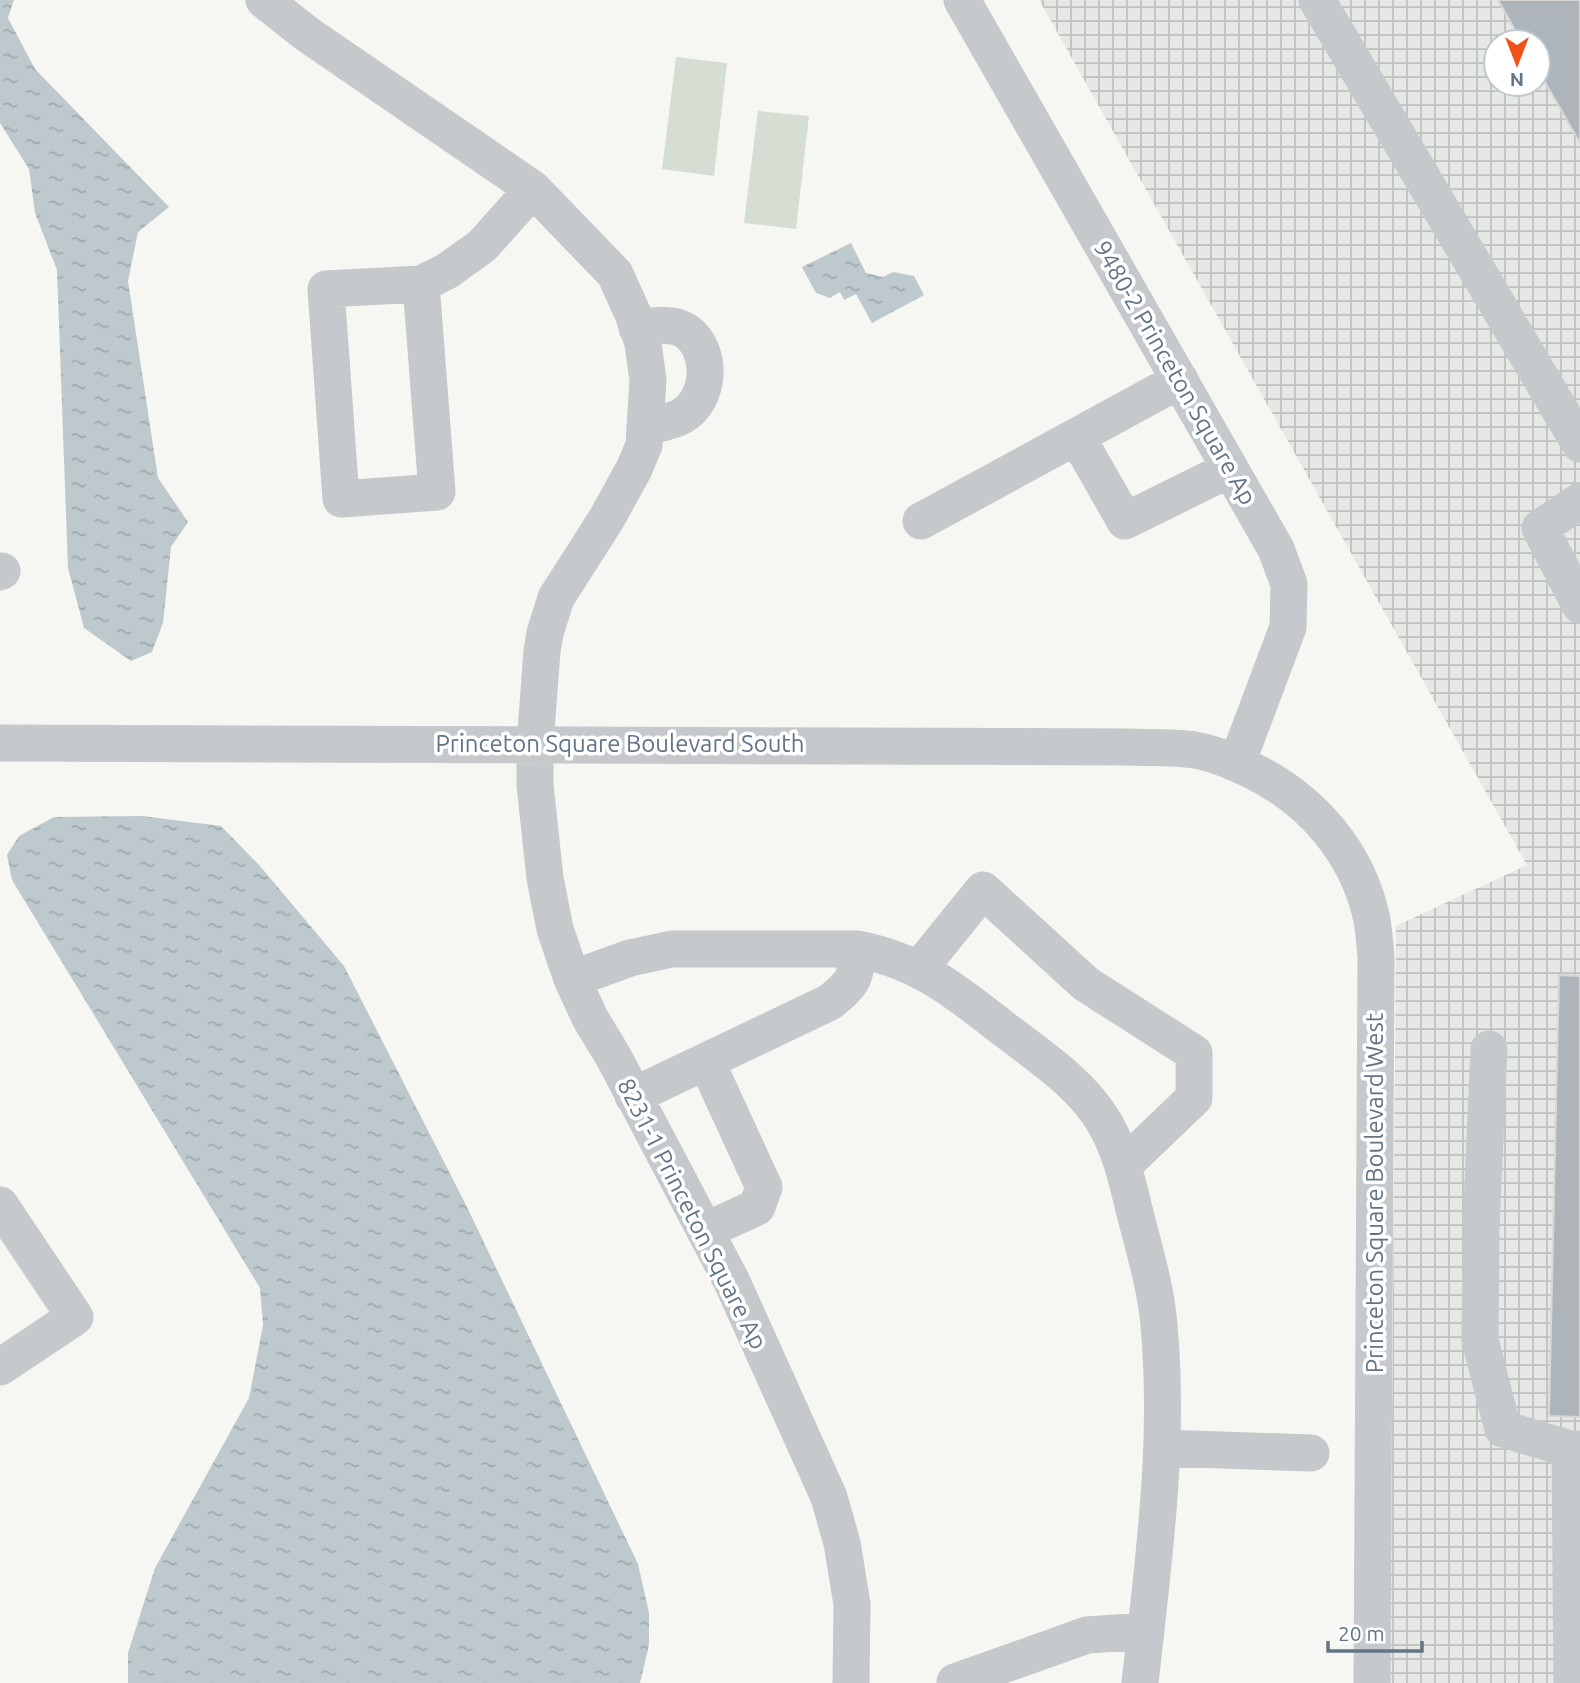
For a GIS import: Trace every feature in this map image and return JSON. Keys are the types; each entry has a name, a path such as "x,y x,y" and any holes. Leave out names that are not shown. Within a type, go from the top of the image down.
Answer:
{"street":[{"name":"8231-1 Princeton Square Ap","path":"264,0 307,34 533,189 615,274 638,328 648,380 644,445 607,518 556,598 542,651 535,744 538,825 545,878 555,929 572,979 590,1018 732,1282 829,1497 842,1543 852,1604 851,1683"},
{"name":"9480-2 Princeton Square Ap","path":"962,0 1276,549 1289,584 1288,627 1237,763"},
{"path":"1317,0 1580,444"},
{"path":"421,284 437,492 341,499 326,289 421,284 447,271 482,246 533,189"},
{"path":"638,328 669,325 686,331 704,357 705,380 698,402 681,417 645,427"},
{"path":"921,521 1180,380"},
{"path":"1077,437 1125,521 1230,468"},
{"path":"1580,501 1539,528 1580,605"},
{"name":"Princeton Square Boulevard South","path":"0,743 1130,747 1197,750 1237,763"},
{"name":"Princeton Square Boulevard West","path":"1237,763 1276,782 1333,833 1351,862 1372,919 1376,957 1373,1683"},
{"path":"919,969 983,890 1086,984 1194,1053 1194,1098 1123,1166"},
{"path":"572,979 630,958 672,949 858,949 880,954 919,969 951,987 1081,1092 1104,1122 1123,1166 1146,1254 1159,1325 1163,1448 1140,1683"},
{"path":"633,1096 830,1002 851,985 858,969 858,949"},
{"path":"1489,1049 1481,1227 1480,1340 1503,1429 1575,1449 1572,1683"},
{"path":"705,1231 757,1207 764,1187 706,1061"},
{"path":"0,1367 75,1317 5,1223"},
{"path":"1163,1448 1311,1453"},
{"path":"955,1682 1087,1635 1146,1631"}],"shaded area":[{"path":"1039,0 1580,0 1580,1683 1390,1683 1396,926 1527,865"},
{"path":"676,57 727,63 714,176 662,169"},
{"path":"758,111 809,116 796,229 744,223"}],"water":[{"path":"0,0 14,0 8,18 35,69 169,207 138,232 128,281 158,478 188,522 171,547 163,623 152,652 131,661 84,628 68,568 57,270 35,213 29,169 0,123"},
{"path":"851,243 866,273 883,277 893,272 914,276 924,295 872,323 856,294 844,300 840,292 830,298 816,293 802,267"},
{"path":"142,816 221,826 260,866 344,966 465,1203 638,1564 649,1613 649,1645 640,1683 128,1683 128,1653 155,1568 249,1398 263,1325 260,1288 12,880 7,855 19,836 54,817"}],"building":[{"path":"1498,0 1580,0 1580,143 1552,94 1552,28 1514,28"},
{"path":"1559,975 1580,976 1580,1417 1549,1416"}]}
